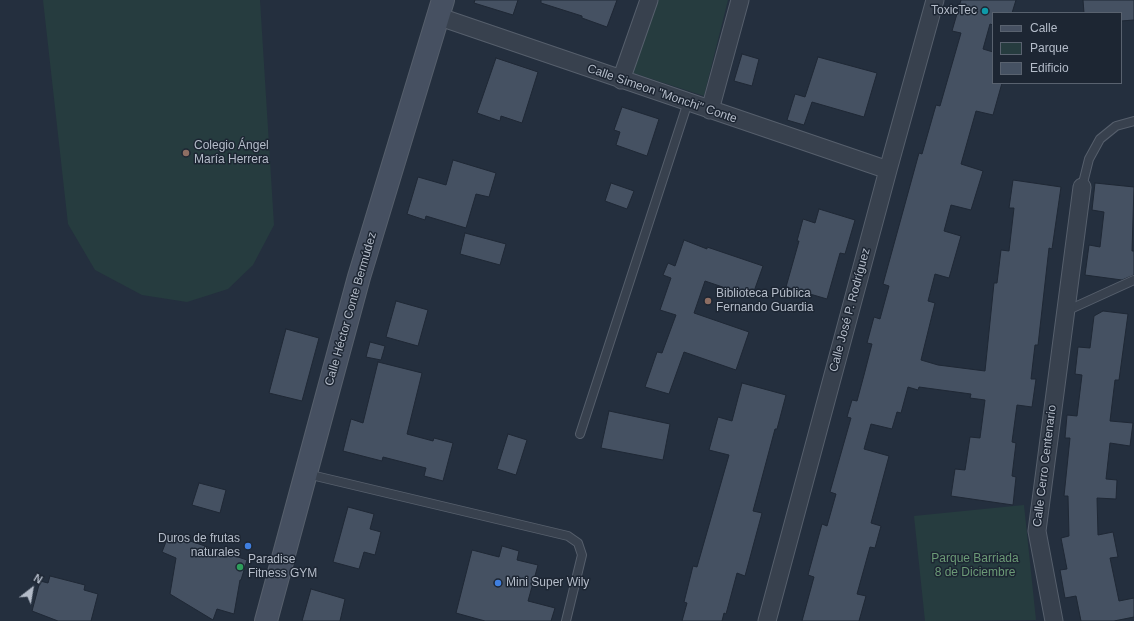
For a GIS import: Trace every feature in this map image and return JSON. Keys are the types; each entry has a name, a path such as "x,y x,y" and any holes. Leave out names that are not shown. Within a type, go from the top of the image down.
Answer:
{"street":[{"path":"621,80 649,0"},
{"path":"710,110 740,0"},
{"name":"Calle José P. Rodríguez","path":"767,621 935,0"},
{"name":"Calle Simeon \"Monchi\" Conte","path":"440,8 621,80 888,170"},
{"name":"Calle Héctor Conte Bermúdez","path":"266,621 359,277 440,8"},
{"name":"Calle Cerro Centenario","path":"1054,621 1037,531 1082,187"}],"lane":[{"path":"580,434 688,102"},
{"path":"1082,187 1089,160 1100,139 1116,126 1134,121"},
{"path":"1066,311 1134,280"},
{"path":"306,474 568,536 578,543 582,555 566,621"}],"green space":[{"path":"43,0 260,0 274,225 253,265 228,289 187,302 142,295 95,270 68,224"},
{"path":"655,0 728,0 704,96 630,72"},
{"name":"Parque Barriada 8 de Diciembre","path":"1024,505 1036,620 925,621 914,516"}],"building":[{"path":"475,0 518,0 513,15 474,3"},
{"path":"541,0 617,0 607,27 582,18 582,16 541,3"},
{"path":"961,0 1016,0 1012,12 992,12 992,25 990,24 983,49 992,52 992,84 1002,84 993,115 976,111 961,164 983,171 971,210 951,205 944,231 961,236 949,278 935,274 928,301 935,303 921,360 938,365 985,371 994,283 997,283 1001,250 1009,251 1014,208 1009,208 1013,180 1061,187 1052,249 1049,248 1038,345 1035,345 1031,379 1036,379 1032,407 1017,405 1012,442 1016,443 1012,476 1016,477 1013,505 951,496 955,469 965,470 970,437 980,438 985,400 970,398 971,394 919,387 918,390 908,387 901,413 897,412 892,429 871,424 864,449 889,456 871,523 881,526 875,548 870,547 857,594 866,596 859,621 802,621 814,577 808,575 822,524 827,526 836,494 830,492 851,418 847,417 852,400 857,401 872,344 867,343 874,317 880,319 889,286 883,284 919,153 922,154 936,105 940,106 961,33 952,31"},
{"path":"1083,0 1134,0 1134,20 1122,21 1122,12 1084,12"},
{"path":"742,54 759,59 752,86 734,81"},
{"path":"818,57 877,73 864,117 812,102 804,125 787,120 795,94 805,97"},
{"path":"496,58 538,72 522,123 501,116 500,121 477,113"},
{"path":"622,107 659,119 647,156 616,145 620,132 614,130"},
{"path":"453,160 496,173 489,197 476,194 466,228 426,216 425,220 407,214 418,177 446,185"},
{"path":"611,183 634,191 627,209 605,201"},
{"path":"1095,183 1134,187 1132,251 1134,251 1134,275 1122,280 1085,275 1089,245 1100,247 1104,212 1092,210"},
{"path":"819,209 855,220 845,254 840,253 827,299 786,287 799,241 797,241 803,219 815,223"},
{"path":"465,233 506,244 500,265 460,254"},
{"path":"684,240 707,249 707,247 763,266 752,297 705,281 694,313 749,332 736,370 684,352 669,394 645,387 657,352 662,353 676,315 660,310 671,278 663,275 668,263 675,266"},
{"path":"396,301 428,310 418,346 386,337"},
{"path":"1103,311 1128,314 1119,380 1115,380 1110,421 1133,423 1130,446 1110,443 1106,479 1117,480 1116,499 1097,498 1098,535 1113,532 1118,557 1110,558 1119,601 1134,598 1134,617 1114,621 1081,621 1076,596 1065,598 1060,570 1067,569 1061,538 1069,536 1068,496 1064,496 1070,438 1065,438 1067,415 1077,416 1082,375 1075,374 1078,347 1090,348 1094,316"},
{"path":"286,329 319,338 302,401 269,393"},
{"path":"370,342 385,346 381,360 366,357"},
{"path":"378,362 422,373 407,434 433,441 434,438 453,443 443,481 424,476 426,468 383,457 382,461 343,451 351,419 363,423"},
{"path":"742,383 786,395 777,429 775,429 753,511 762,513 745,576 737,573 726,614 724,613 722,621 682,621 687,603 684,602 693,566 697,567 729,455 709,450 718,417 732,421"},
{"path":"609,411 670,424 663,460 601,448"},
{"path":"508,434 527,440 516,475 497,469"},
{"path":"199,483 226,490 220,513 192,505"},
{"path":"348,507 374,514 370,529 381,532 375,555 364,552 359,569 333,562"},
{"path":"169,534 247,560 240,580 234,614 217,609 213,620 170,594 176,558 162,552"},
{"name":"Mini Super Wily","path":"502,546 519,551 517,560 538,565 528,601 555,608 551,621 485,621 456,613 472,550 499,557"},
{"path":"50,576 85,585 84,590 98,594 91,621 58,621 32,611 40,581 48,583"},
{"path":"311,589 345,599 340,621 302,621"}],"place":[{"name":"ToxicTec","path":"985,11"},
{"name":"Colegio Ángel María Herrera","path":"186,153"},
{"name":"Biblioteca Pública Fernando Guardia","path":"708,301"},
{"name":"Duros de frutas naturales","path":"248,546"},
{"name":"Paradise Fitness GYM","path":"240,567"},
{"name":"Mini Super Wily","path":"498,583"}]}
